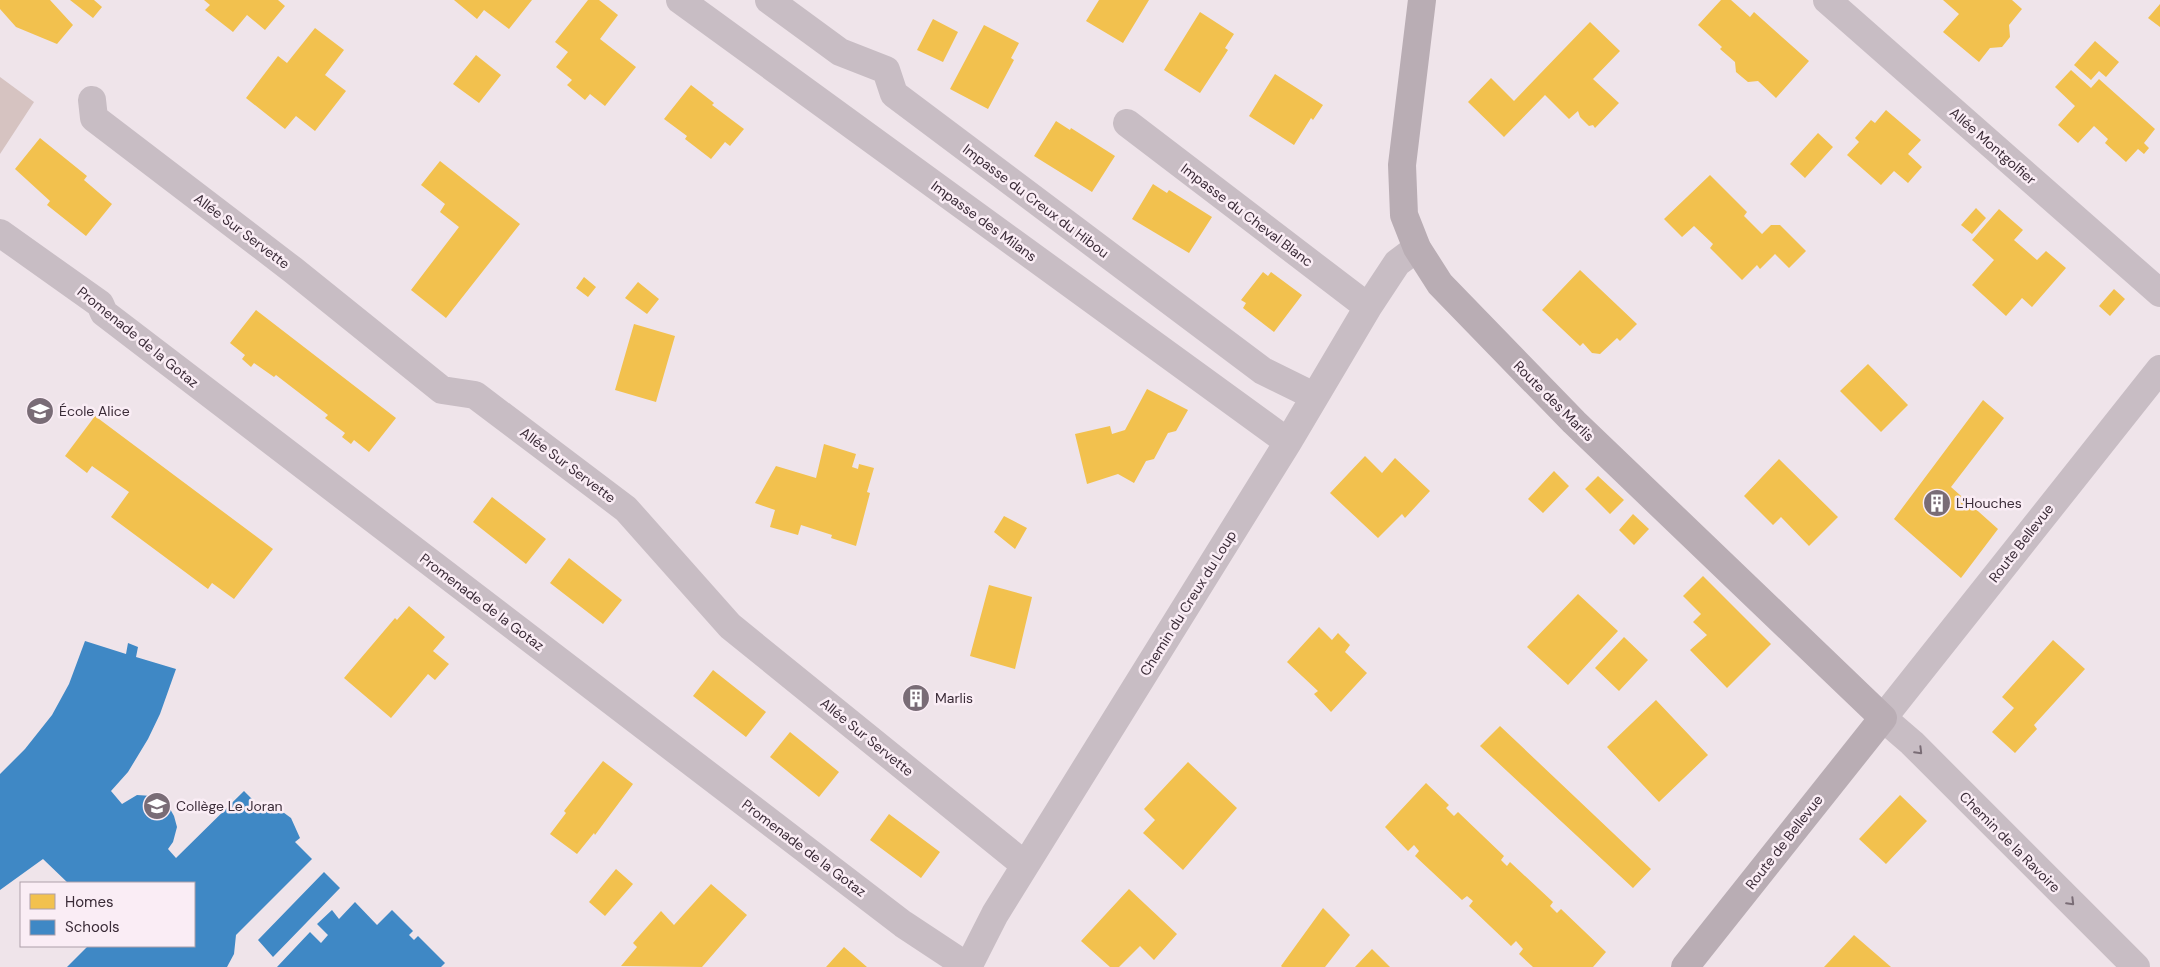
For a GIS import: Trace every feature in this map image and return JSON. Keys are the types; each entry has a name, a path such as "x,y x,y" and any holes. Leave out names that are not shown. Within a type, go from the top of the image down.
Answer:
{"street":[{"name":"Impasse des Milans","path":"680,0 1288,442"},
{"name":"Impasse du Creux du Hibou","path":"769,0 840,52 886,70 894,94 1263,371 1314,396"},
{"name":"Route des Marlis","path":"1422,0 1402,165 1404,215 1418,248 1440,284 1574,422 1883,718"},
{"name":"Allée Montgolfier","path":"1827,0 2160,293"},
{"name":"Allée Sur Servette","path":"92,100 94,118 293,270 442,390 475,395 626,509 730,626 1026,865"},
{"name":"Impasse du Cheval Blanc","path":"1127,123 1368,308"},
{"name":"Promenade de la Gotaz","path":"0,233 100,304 104,313 903,924 968,967"},
{"name":"Chemin du Creux du Loup","path":"968,967 995,914 1288,442 1368,308 1397,263 1418,248"},
{"name":"Route Bellevue","path":"1883,718 2160,369"},
{"name":"Route de Bellevue","path":"1685,967 1883,718"},
{"name":"Chemin de la Ravoire","path":"1883,718 1919,750 2136,967"}],"shaded area":[{"path":"0,77 34,102 0,154"}],"building: Homes":[{"path":"0,0 50,0 73,25 57,44 16,27 0,9"},
{"path":"70,0 94,0 102,7 93,18"},
{"path":"204,0 278,0 285,6 265,30 247,15 233,32 205,10 210,5"},
{"path":"454,0 532,0 509,29 484,10 477,19"},
{"path":"588,0 599,0 618,15 600,39 636,67 605,106 590,94 585,100 567,85 572,80 556,67 568,52 555,42"},
{"path":"1099,0 1149,0 1123,43 1086,21"},
{"path":"1721,0 1731,0 1750,17 1754,12 1809,61 1776,98 1758,81 1748,82 1736,72 1735,62 1698,25"},
{"path":"1943,0 2012,0 2022,9 2009,25 2010,37 2002,47 1990,48 1979,62 1943,32 1959,14"},
{"path":"2160,4 2160,27 2148,18"},
{"path":"1200,12 1234,34 1225,48 1228,50 1200,93 1164,70"},
{"path":"933,19 958,32 943,62 917,50"},
{"path":"1590,22 1620,51 1593,79 1619,103 1595,128 1593,125 1589,126 1580,117 1578,111 1569,119 1545,95 1504,137 1468,102 1491,78 1514,101"},
{"path":"984,25 1019,43 1011,58 1014,60 988,109 950,89"},
{"path":"315,28 344,50 325,75 346,91 315,131 296,116 285,129 246,98 278,56 287,63"},
{"path":"2095,41 2119,62 2106,77 2099,71 2091,80 2074,65"},
{"path":"476,55 501,75 479,103 453,84"},
{"path":"2071,70 2091,88 2099,79 2155,129 2144,143 2149,148 2144,154 2138,149 2126,162 2105,143 2108,139 2094,126 2078,143 2058,125 2075,106 2055,87"},
{"path":"1275,74 1323,105 1313,120 1311,118 1294,145 1249,116"},
{"path":"691,85 714,103 712,105 744,129 730,146 725,142 711,159 685,139 687,136 664,119"},
{"path":"1886,110 1921,140 1908,154 1922,167 1908,183 1894,171 1881,185 1847,155 1859,142 1855,138 1871,120 1875,123"},
{"path":"1056,121 1070,130 1071,128 1115,156 1092,192 1034,156"},
{"path":"1818,133 1833,147 1805,178 1790,164"},
{"path":"40,138 87,176 84,180 112,204 86,236 47,205 50,201 15,169"},
{"path":"440,161 520,224 446,318 411,290 459,227 440,212 445,204 421,185"},
{"path":"1710,175 1747,212 1744,216 1762,234 1771,225 1780,225 1806,251 1789,268 1775,254 1760,269 1757,265 1742,280 1710,248 1713,244 1694,226 1682,237 1664,219"},
{"path":"1153,184 1167,193 1169,190 1212,217 1189,253 1132,219"},
{"path":"1976,208 1986,218 1972,234 1961,225"},
{"path":"1999,209 2023,230 2014,240 2037,260 2046,251 2066,268 2032,307 2022,298 2006,316 1972,285 1994,260 1972,240"},
{"path":"1580,270 1637,324 1620,341 1617,338 1600,354 1592,353 1583,343 1580,346 1542,310"},
{"path":"1263,272 1268,276 1271,272 1302,295 1274,332 1243,308 1246,303 1241,300"},
{"path":"584,277 596,287 588,297 576,288"},
{"path":"638,282 659,299 647,314 625,298"},
{"path":"2114,289 2125,299 2110,316 2099,306"},
{"path":"256,310 396,418 369,452 354,440 351,444 342,437 345,433 325,418 328,415 276,375 274,377 254,363 251,367 242,359 245,355 230,343"},
{"path":"634,324 675,336 656,402 615,390"},
{"path":"1868,364 1908,405 1881,432 1840,391"},
{"path":"1147,389 1188,410 1176,431 1168,433 1154,459 1146,461 1134,483 1118,474 1087,484 1075,434 1110,426 1112,434 1125,430"},
{"name":"L'Houches","path":"1983,400 2004,418 1951,487 1998,529 1961,578 1894,519"},
{"path":"95,416 273,549 234,599 212,583 208,589 111,517 129,492 92,466 87,473 65,456"},
{"path":"824,444 856,454 852,467 858,469 859,464 874,468 867,492 870,493 856,546 831,538 832,535 801,525 798,535 770,527 775,510 755,503 776,466 816,478"},
{"path":"1365,456 1382,473 1395,458 1430,491 1405,518 1402,514 1378,538 1330,493"},
{"path":"1779,459 1838,517 1809,546 1781,517 1773,525 1744,496"},
{"path":"1554,471 1569,486 1543,513 1528,499"},
{"path":"1598,476 1624,500 1610,514 1585,489"},
{"path":"492,497 546,539 526,564 473,522"},
{"path":"1633,514 1649,529 1634,545 1619,530"},
{"path":"1004,516 1027,528 1015,549 994,532"},
{"path":"569,558 622,600 603,624 550,583"},
{"path":"1703,576 1771,644 1727,688 1690,650 1707,635 1693,622 1701,614 1683,596"},
{"path":"989,585 1032,597 1015,669 970,656"},
{"path":"1578,594 1618,631 1568,685 1527,647"},
{"path":"409,606 445,637 433,651 449,664 435,680 428,674 391,718 344,678 395,618 397,620"},
{"path":"1319,627 1332,640 1338,633 1350,645 1345,652 1367,673 1331,712 1314,694 1318,691 1287,662"},
{"path":"1624,637 1648,660 1619,691 1595,668"},
{"path":"2053,640 2085,669 2034,725 2037,729 2015,753 1992,732 2014,708 2002,697"},
{"path":"713,670 766,712 746,737 693,696"},
{"name":"Marlis","path":"914,689 922,692 918,707 909,704"},
{"path":"1656,700 1708,755 1659,802 1607,747"},
{"path":"1500,726 1651,869 1633,888 1480,746"},
{"path":"790,732 839,772 819,797 770,757"},
{"path":"603,761 633,784 595,835 594,833 577,854 550,834 566,813 564,811"},
{"path":"1188,762 1237,808 1183,870 1143,833 1155,820 1144,809"},
{"path":"1426,783 1449,805 1446,808 1454,816 1458,812 1504,856 1501,860 1507,866 1510,862 1553,902 1550,906 1557,913 1561,909 1606,952 1593,967 1533,967 1519,954 1523,949 1516,941 1511,946 1469,906 1473,901 1467,896 1462,900 1415,856 1419,851 1414,845 1408,851 1385,827"},
{"path":"1900,795 1927,821 1886,864 1859,839"},
{"path":"889,814 940,852 921,878 870,840"},
{"path":"616,869 633,884 605,916 589,902"},
{"path":"711,884 747,915 702,967 621,966 637,947 633,943 661,911 674,925"},
{"path":"1129,889 1177,934 1154,960 1140,946 1119,967 1110,967 1081,941"},
{"path":"1323,908 1350,935 1325,967 1282,967 1281,966"},
{"path":"1854,935 1891,967 1824,967"},
{"path":"844,947 867,967 826,967"},
{"path":"1372,949 1390,967 1355,967"}],"building: Schools":[{"path":"85,641 126,654 128,643 138,647 136,657 176,669 160,714 148,739 128,772 111,791 122,804 137,795 159,798 169,807 177,827 173,842 168,849 176,858 244,791 260,807 265,803 272,804 291,818 300,838 295,842 312,859 236,935 234,954 227,967 67,967 87,947 195,947 195,882 67,882 43,859 0,890 0,774 25,749 52,715 69,684"},
{"path":"324,872 340,888 273,957 258,940"},
{"path":"355,902 377,925 392,910 413,931 409,935 414,940 418,936 445,963 441,967 277,967 310,932 321,943 328,935 317,924 332,910 339,919"}],"place":[{"name":"École Alice","path":"40,411"},
{"name":"L'Houches","path":"1937,503"},
{"name":"Marlis","path":"916,698"},
{"name":"Collège Le Joran","path":"157,806"}]}
